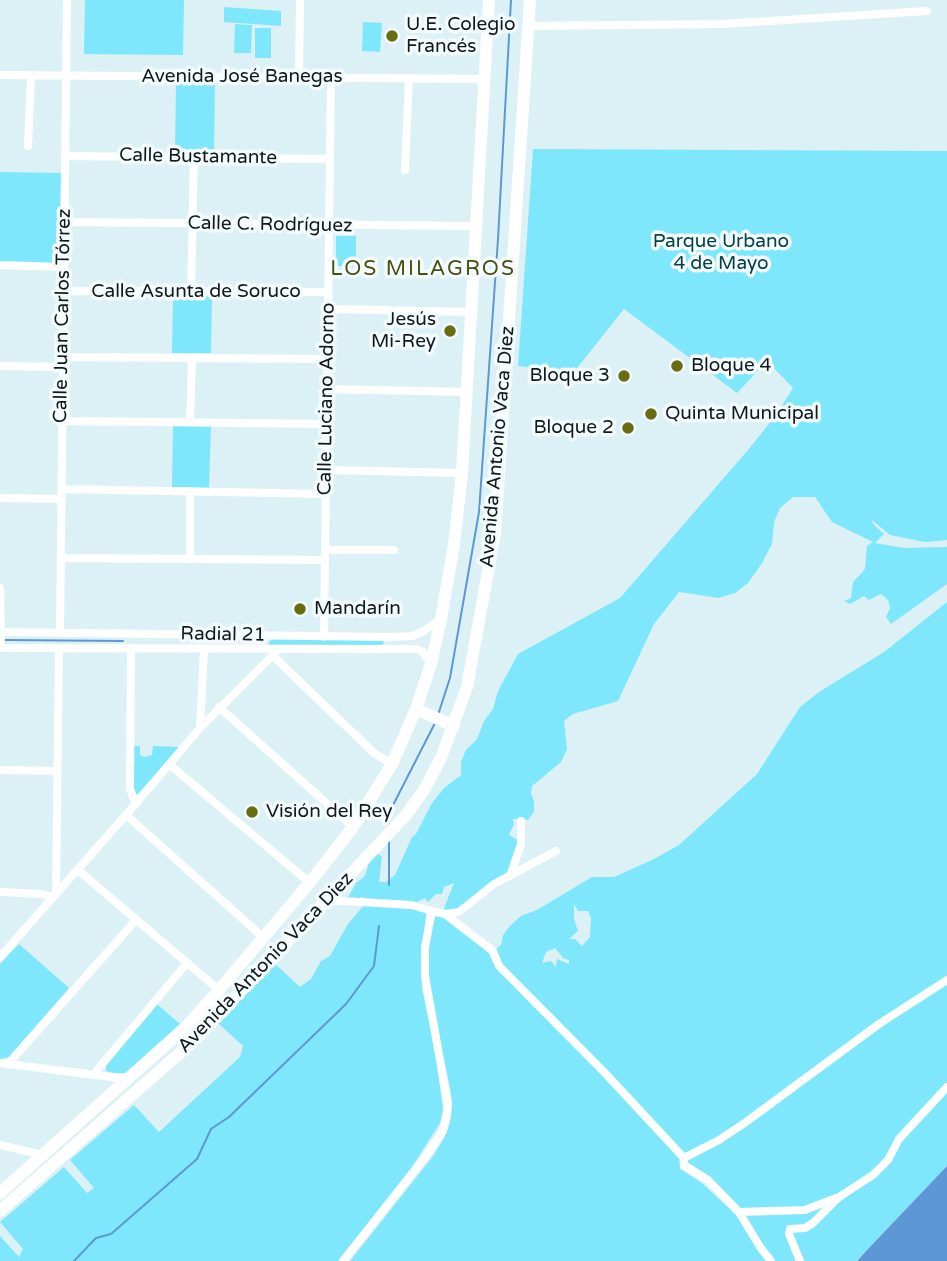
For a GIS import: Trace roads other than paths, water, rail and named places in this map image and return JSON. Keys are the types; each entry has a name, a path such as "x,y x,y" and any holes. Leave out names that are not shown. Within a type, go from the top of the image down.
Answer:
{"highway":[{"name":"Avenida Antonio Vaca Diez","path":"0,1193 188,1025 219,990 310,883 353,827 421,711 454,545 462,473 489,0"},
{"name":"Avenida Antonio Vaca Diez","path":"0,1211 197,1038 373,852 424,790 467,687 495,533 530,0"},
{"path":"421,711 451,725"}],"street":[{"name":"Calle Juan Carlos Tórrez","path":"60,633 66,0"},
{"path":"299,77 300,0"},
{"path":"528,26 722,24 927,11"},
{"name":"Avenida José Banegas","path":"0,75 485,79"},
{"path":"28,146 31,75"},
{"name":"Calle Luciano Adorno","path":"324,637 331,77"},
{"path":"405,170 409,78"},
{"name":"Calle Bustamante","path":"65,156 330,159"},
{"path":"191,292 194,157"},
{"name":"Calle C. Rodríguez","path":"64,222 476,226"},
{"path":"0,265 64,267"},
{"name":"Calle Asunta de Soruco","path":"64,291 328,292"},
{"name":"Calle Asunta de Soruco","path":"328,309 471,312"},
{"path":"190,422 192,358"},
{"path":"0,366 192,358 327,359"},
{"path":"327,389 466,392"},
{"path":"62,421 327,424"},
{"path":"326,470 462,473"},
{"path":"190,491 190,558"},
{"path":"0,498 190,491 326,494"},
{"path":"325,550 394,550"},
{"path":"61,558 325,560"},
{"path":"0,588 0,647"},
{"name":"Radial 21","path":"0,647 59,648 94,640 413,636 441,619"},
{"name":"Radial 21","path":"1,634 60,633 131,648 276,652 417,649 423,652 431,664"},
{"path":"390,637 390,648"},
{"path":"54,895 59,648"},
{"path":"131,648 130,789 135,804"},
{"path":"200,728 204,649"},
{"path":"0,957 219,707 276,652 374,752 391,764"},
{"path":"219,707 353,827"},
{"path":"170,765 310,883"},
{"path":"0,770 57,771"},
{"path":"126,815 263,937"},
{"path":"510,876 521,844 521,821"},
{"path":"326,900 412,905 445,914 459,912 494,884 556,851"},
{"path":"78,870 219,990"},
{"path":"0,892 54,895"},
{"path":"343,1261 426,1156 443,1131 447,1116 448,1105 425,976 425,947 432,911"},
{"path":"445,914 493,951 499,965 684,1158 684,1165 708,1180 739,1212 772,1261"},
{"path":"4,1064 136,920"},
{"path":"93,1074 187,963"},
{"path":"684,1158 746,1122 879,1024 947,980"},
{"path":"4,1064 127,1079"},
{"path":"739,1212 805,1210 839,1197 873,1175 888,1160 900,1139 947,1087"},
{"path":"0,1144 43,1155"},
{"path":"800,1261 789,1234 790,1229 804,1228 813,1223 839,1197"}],"waterway":[{"path":"438,715 450,678 479,512 511,0"},
{"path":"5,640 123,641"},
{"path":"389,825 389,813 435,723"},
{"path":"389,842 389,885"},
{"path":"74,1261 96,1238 111,1234 197,1159 211,1129 229,1117 346,1004 374,966 379,926"}],"place":[{"name":"U.E. Colegio Francés","path":"392,36"},
{"name":"Jesús Mi-Rey","path":"450,331"},
{"name":"Bloque 4","path":"677,366"},
{"name":"Bloque 3","path":"624,376"},
{"name":"Quinta Municipal","path":"651,414"},
{"name":"Bloque 2","path":"628,428"},
{"name":"Mandarín","path":"300,609"},
{"name":"Visión del Rey","path":"252,812"}],"district":[{"name":"LOS MILAGROS","path":"423,269"}],"park label":[{"name":"Parque Urbano 4 de Mayo","path":"721,253"}]}
